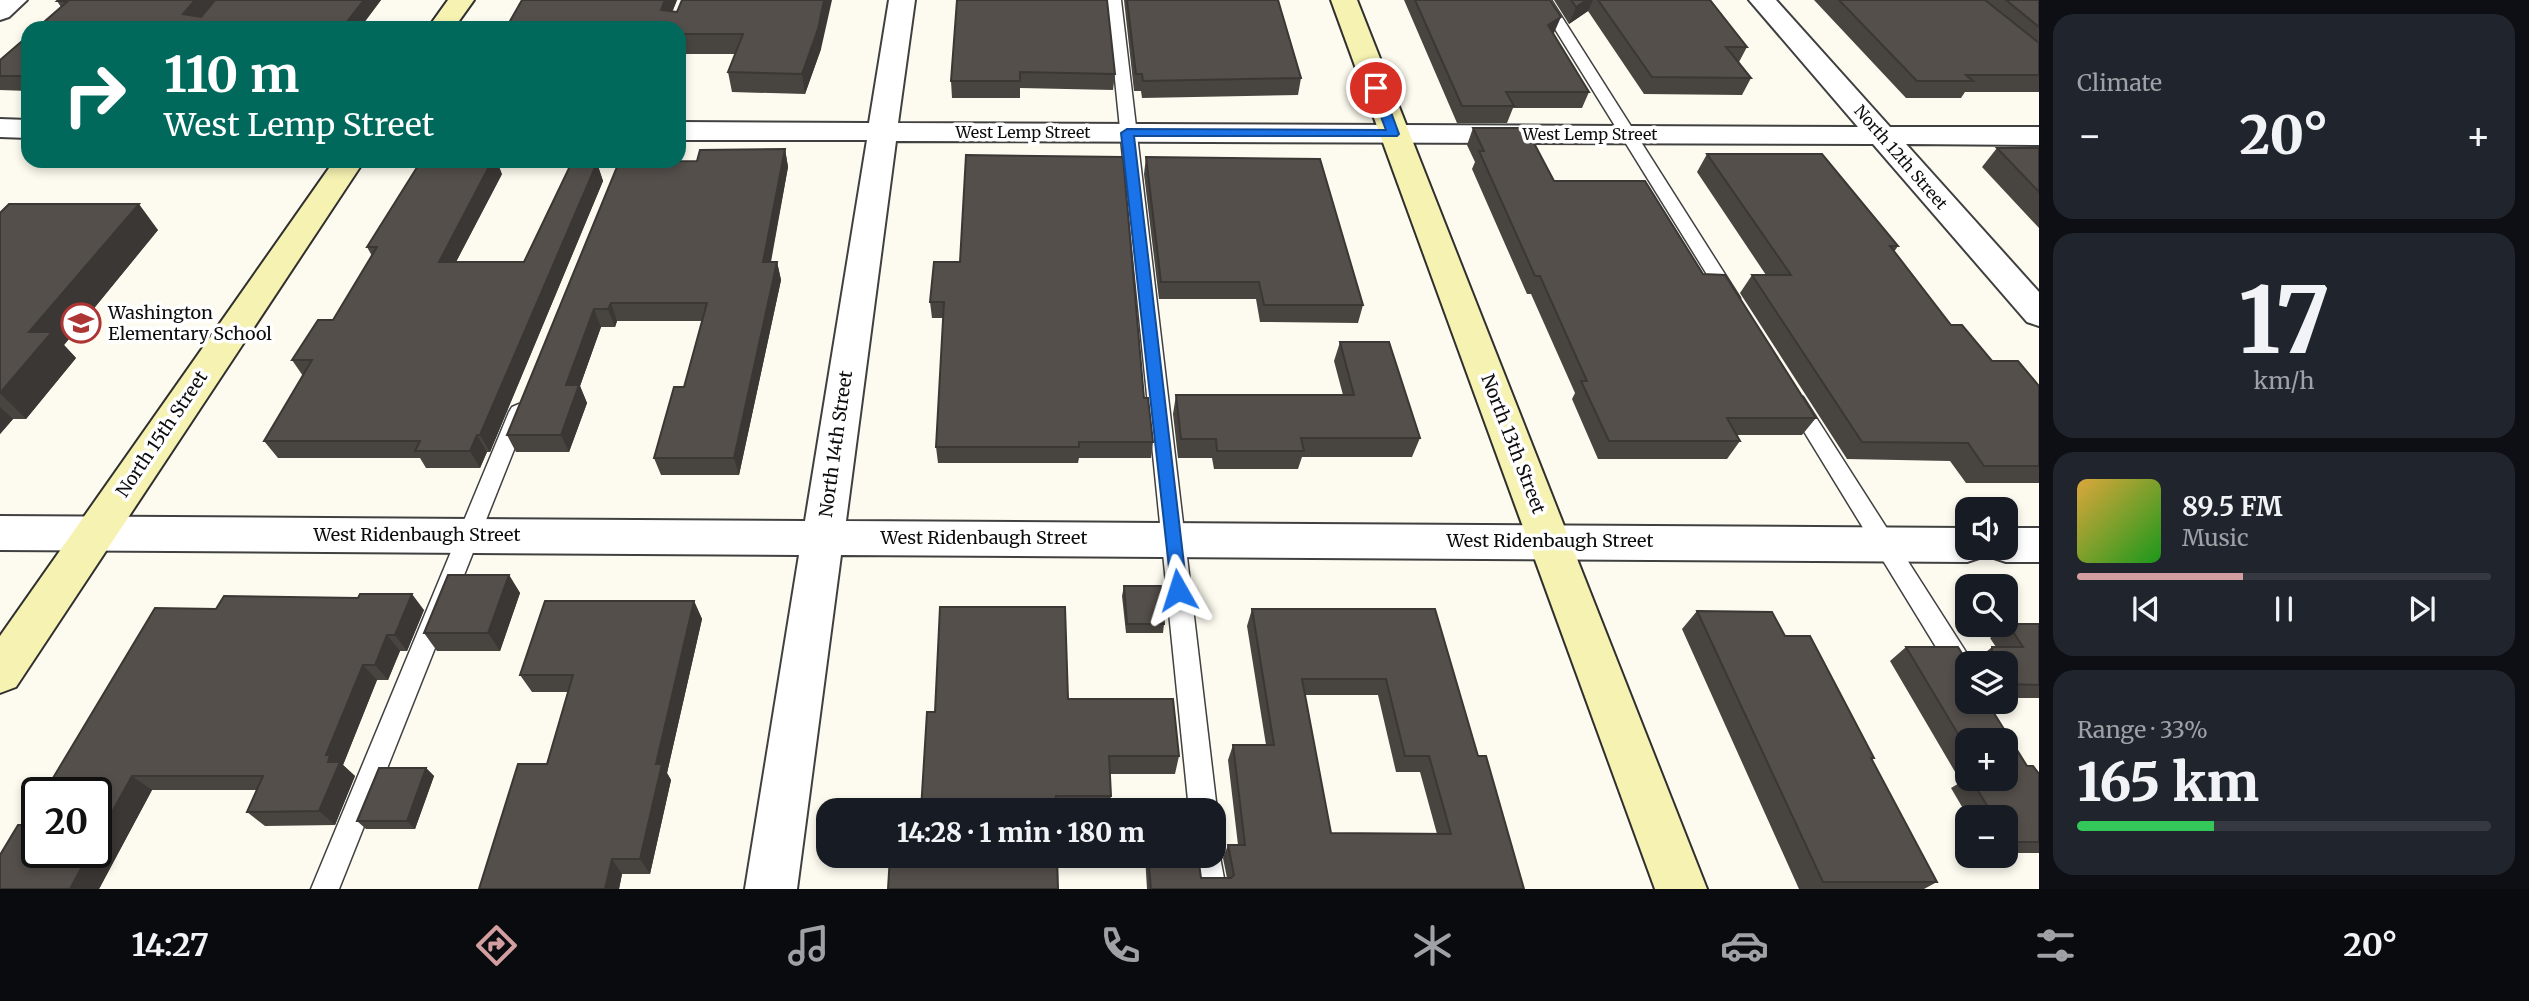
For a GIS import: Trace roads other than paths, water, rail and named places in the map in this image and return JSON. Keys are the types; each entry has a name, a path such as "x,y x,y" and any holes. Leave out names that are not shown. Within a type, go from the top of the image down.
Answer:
{"street":[{"path":"0,12 14,0"},
{"path":"446,21 461,0"},
{"name":"North 14th Street","path":"771,889 902,0"},
{"name":"North 13th Street","path":"1344,0 1681,889"},
{"name":"North 12th Street","path":"1762,0 2039,314"},
{"path":"0,128 21,128"},
{"name":"West Lemp Street","path":"686,131 2039,136"},
{"name":"North 15th Street","path":"0,673 344,168"},
{"name":"West Ridenbaugh Street","path":"0,533 1550,540 1955,545"},
{"path":"2018,545 2039,545"}],"lane":[{"path":"1114,0 1202,798"},
{"path":"1544,0 1742,316"},
{"path":"1785,385 1955,655"},
{"path":"325,889 528,390"},
{"path":"1209,868 1212,889"}],"place":[{"name":"Washington Elementary School","path":"81,323"}]}
